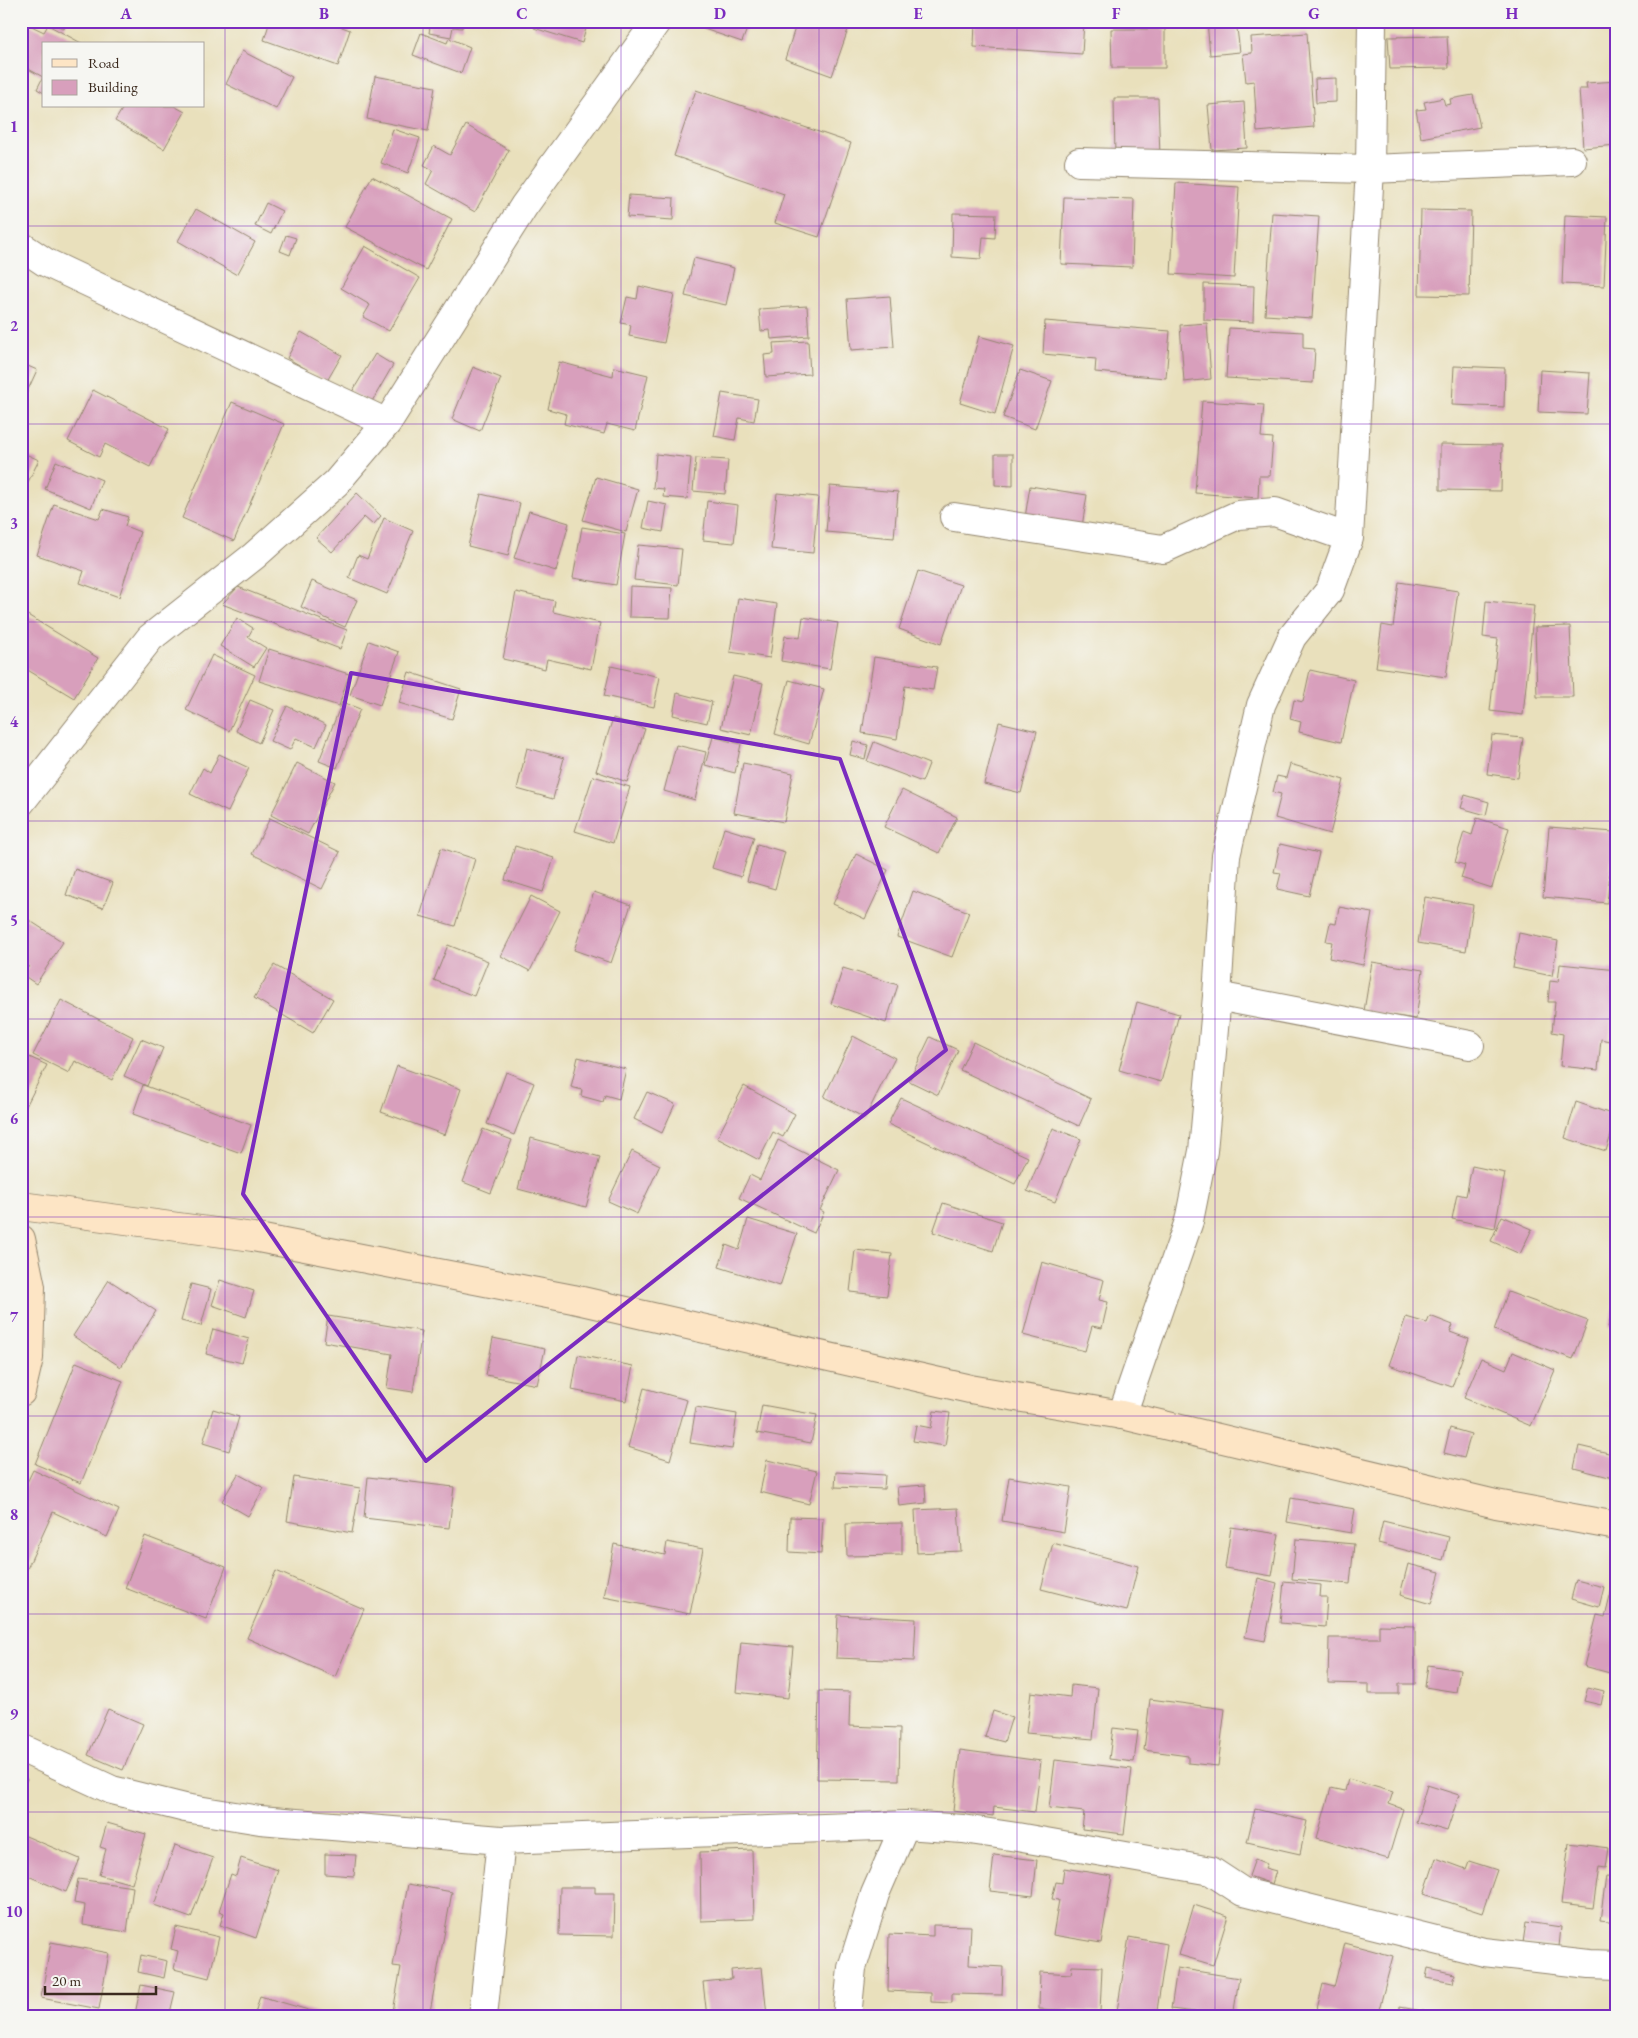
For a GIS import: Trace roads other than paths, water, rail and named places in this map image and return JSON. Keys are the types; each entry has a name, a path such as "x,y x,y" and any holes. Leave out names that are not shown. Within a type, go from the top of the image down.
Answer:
{"street":[{"path":"21,802 150,638 254,556 322,495 336,482 387,423 524,206 657,21"},
{"path":"1122,1415 1189,1221 1202,1151 1217,996 1226,856 1261,705 1292,636 1330,590 1349,538 1370,169 1372,21"},
{"path":"1079,162 1370,169 1572,161"},
{"path":"21,246 45,262 387,423"},
{"path":"954,517 1164,549 1238,515 1274,512 1349,538"},
{"path":"1217,996 1470,1045"},
{"path":"21,1206 253,1237 573,1299 970,1389 1122,1415 1496,1504 1617,1526"},
{"path":"21,1239 31,1287 29,1358 21,1392"},
{"path":"21,1748 112,1790 185,1808 260,1820 501,1840 905,1825 999,1834 1211,1871 1243,1892 1484,1952 1590,1964 1617,1965"},
{"path":"847,2017 852,1968 875,1894 905,1825"},
{"path":"483,2017 501,1840"}]}
